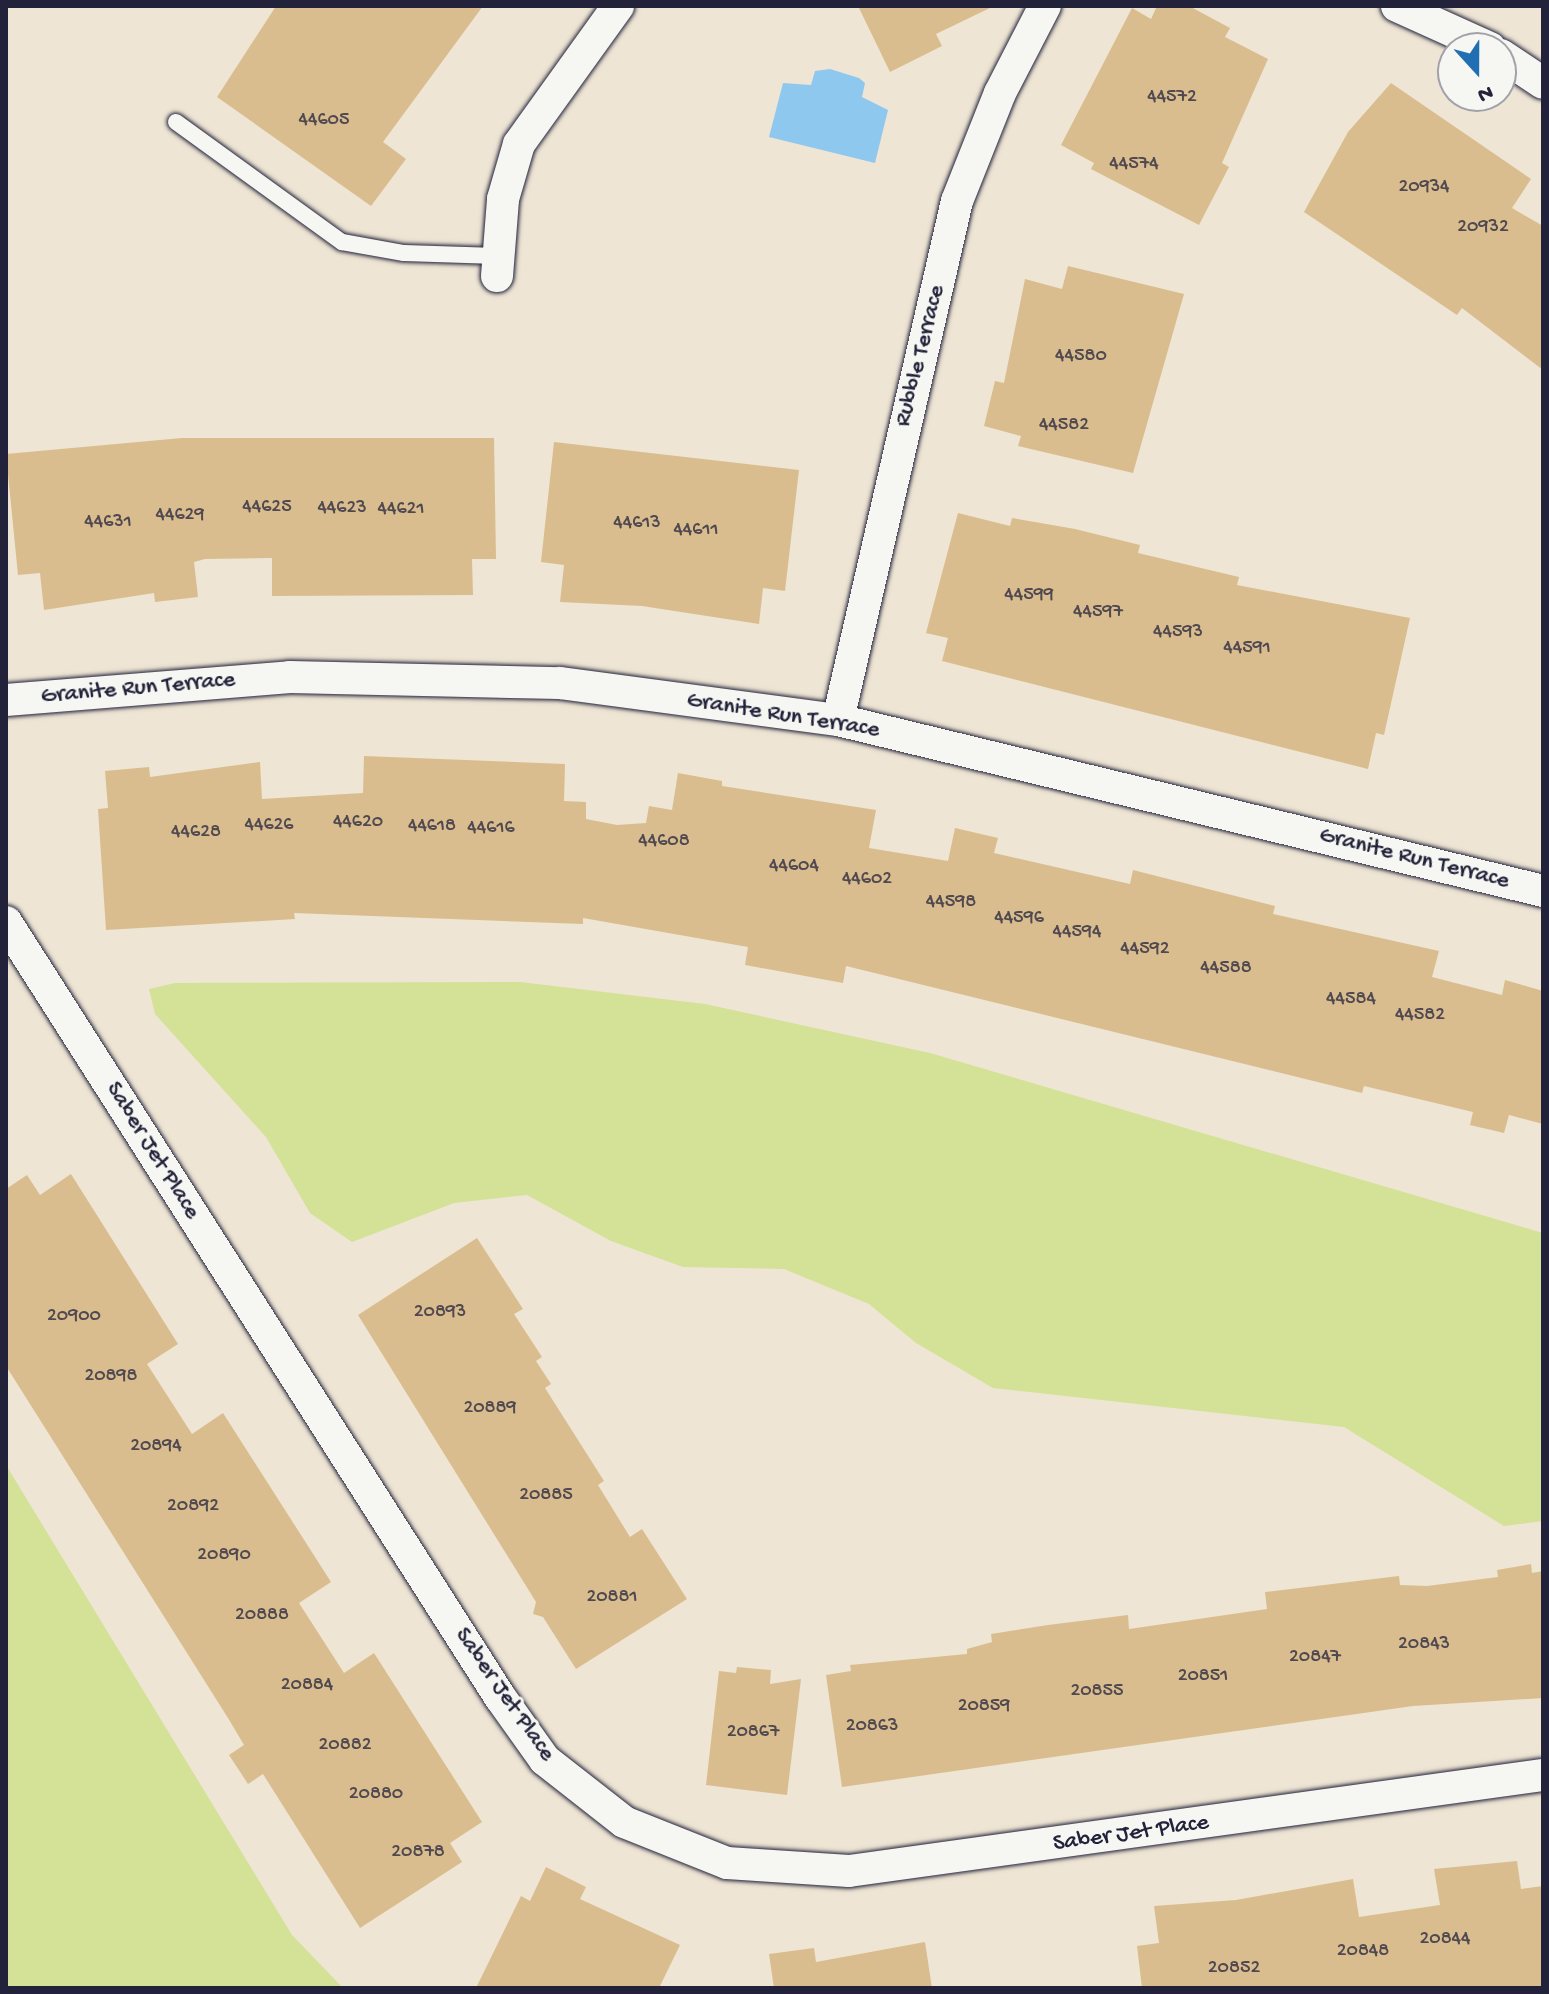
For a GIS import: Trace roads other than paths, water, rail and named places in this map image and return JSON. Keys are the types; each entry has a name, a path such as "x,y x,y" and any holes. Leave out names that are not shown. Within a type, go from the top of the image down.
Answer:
{"street":[{"path":"497,266 503,199 519,144 618,6"},
{"path":"1397,6 1455,32"},
{"name":"Rubble Terrace","path":"838,720 957,201 1000,93 1042,7"},
{"path":"1517,66 1543,83"},
{"name":"Granite Run Terrace","path":"6,700 290,677 438,676 560,683 838,720 1543,891"},
{"name":"Saber Jet Place","path":"6,922 500,1697 545,1760 624,1822 727,1863 849,1871 1543,1775"}],"lane":[{"path":"176,122 342,242 497,266"}],"water":[{"path":"830,69 859,78 865,83 862,97 888,110 875,163 769,137 783,83 811,85 815,71"}]}
